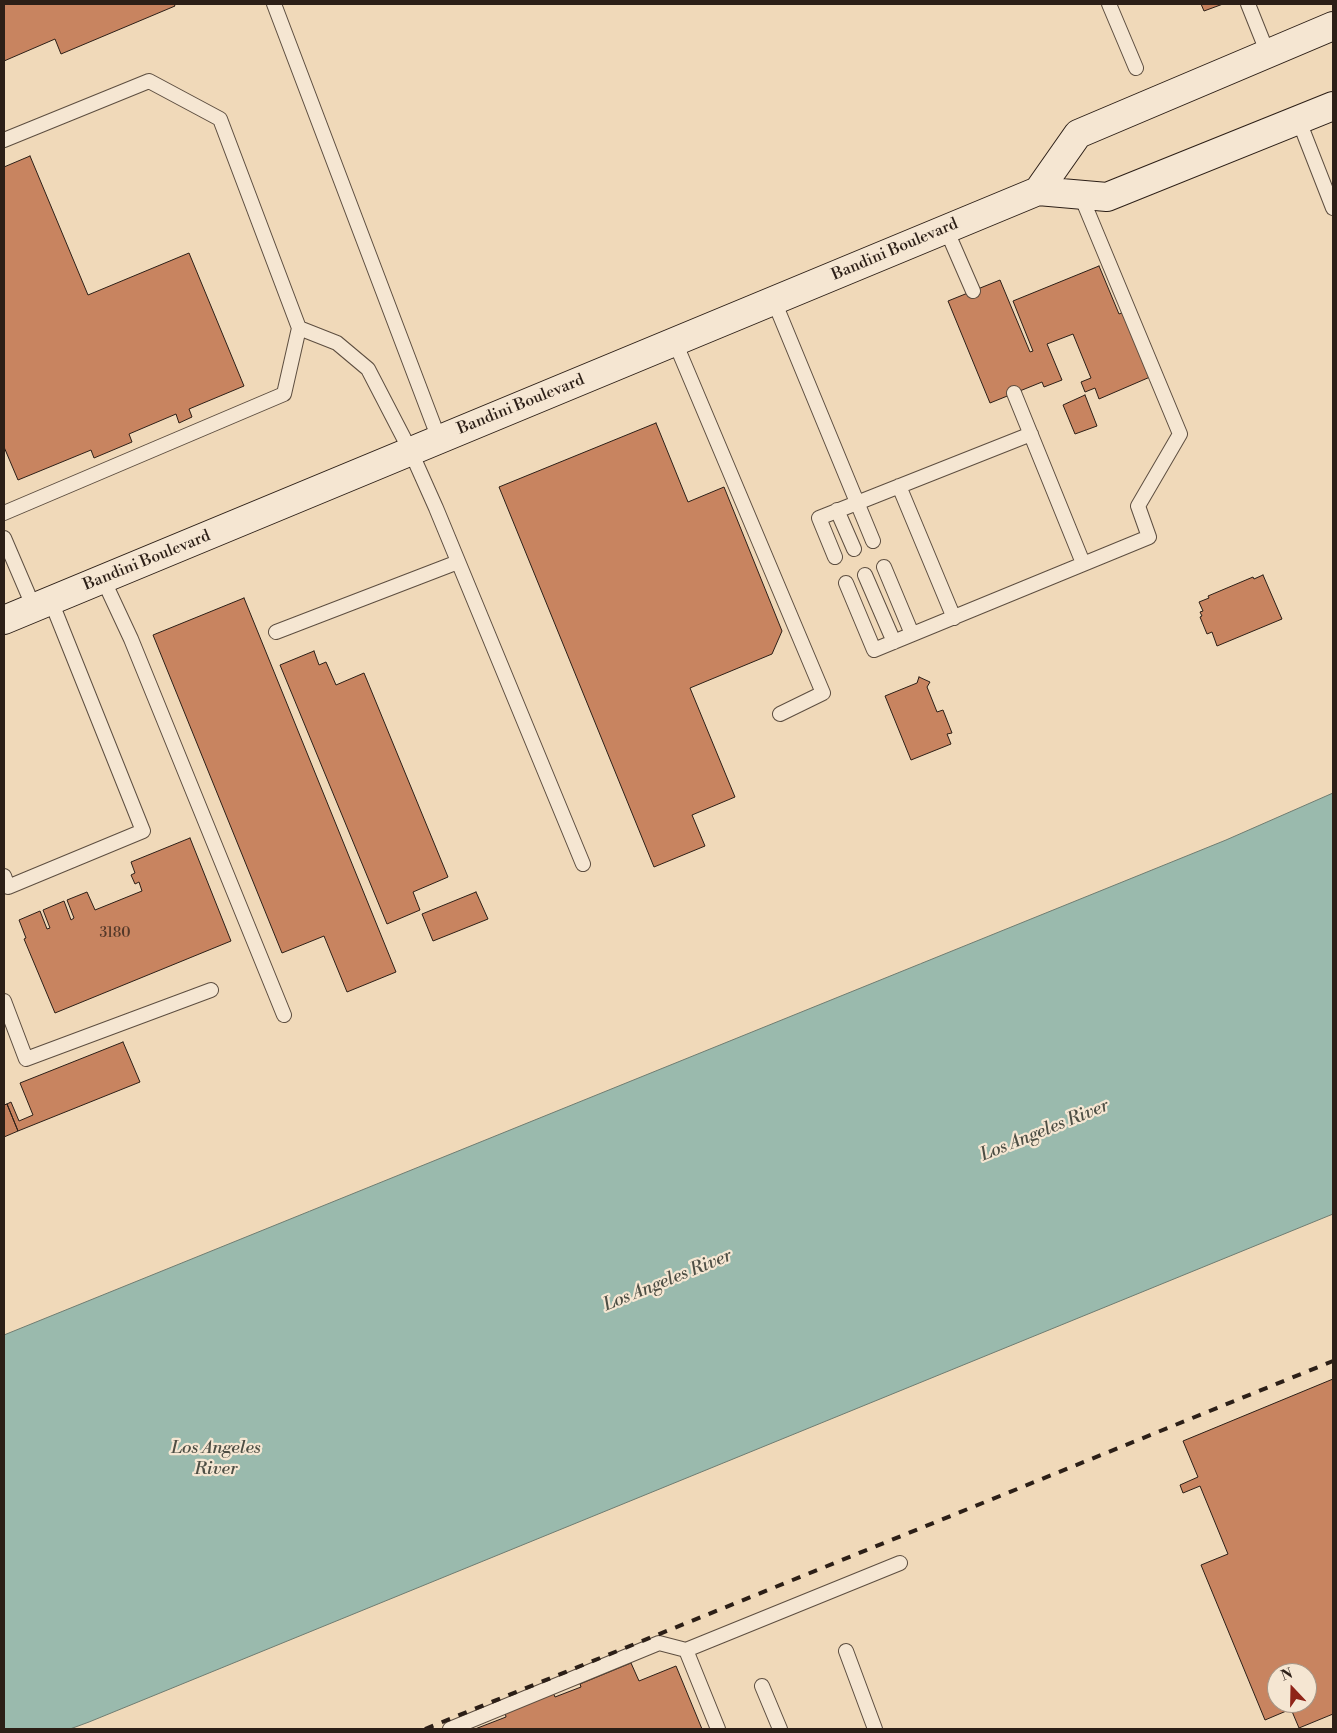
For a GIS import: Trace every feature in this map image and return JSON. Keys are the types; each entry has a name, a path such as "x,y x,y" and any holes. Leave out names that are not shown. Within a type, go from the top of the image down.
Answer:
{"main road":[{"path":"1038,191 1078,134 1333,26"},
{"name":"Bandini Boulevard","path":"4,620 1038,191 1107,197 1333,106"}],"lane":[{"path":"274,4 439,439"},
{"path":"1109,4 1136,68"},
{"path":"1248,4 1268,54"},
{"path":"4,140 149,81 220,119 298,328 284,394 4,512"},
{"path":"1299,120 1333,208"},
{"path":"846,583 874,650 1149,537 1138,506 1180,434 1081,196"},
{"path":"946,228 973,291"},
{"path":"774,301 873,541"},
{"path":"298,328 337,343 368,369 411,452 583,864"},
{"path":"675,342 823,693 780,714"},
{"path":"1014,393 1084,564"},
{"path":"835,557 819,518 1032,434"},
{"path":"898,486 954,618"},
{"path":"837,510 854,549"},
{"path":"4,538 43,604 143,831 5,884"},
{"path":"276,632 458,562"},
{"path":"884,567 912,634"},
{"path":"865,575 894,642"},
{"path":"103,579 130,639 284,1015"},
{"path":"4,1001 26,1059 211,990"},
{"path":"450,1729 659,1643 686,1650 900,1563"},
{"path":"686,1650 718,1729"},
{"path":"846,1650 875,1729"},
{"path":"762,1686 780,1729"}],"water":[{"name":"Los Angeles River","path":"1333,793 1333,1214 89,1722 70,1729 4,1729 4,1335 1226,840"}],"building":[{"path":"4,4 174,4 175,6 61,54 55,39 4,61"},
{"path":"1201,4 1223,4 1204,11"},
{"path":"30,156 88,295 189,253 244,386 189,409 192,417 179,423 176,414 129,434 132,442 94,458 91,450 18,480 4,447 4,167"},
{"path":"1099,266 1119,314 1124,312 1150,377 1099,399 1095,388 1085,392 1081,382 1091,378 1073,334 1047,344 1062,380 1044,387 1042,382 990,403 948,301 1000,280 1030,352 1033,351 1013,301"},
{"path":"1085,395 1097,426 1075,434 1063,405"},
{"path":"656,423 688,502 724,487 782,631 772,654 690,688 735,797 692,815 705,846 654,867 499,487"},
{"path":"1263,575 1282,619 1217,646 1212,632 1207,634 1200,617 1202,616 1200,612 1203,611 1199,602 1209,598 1208,596 1253,577 1254,579"},
{"path":"244,598 396,972 347,992 324,936 282,953 153,635"},
{"path":"314,651 319,665 326,662 336,685 364,673 448,877 413,892 420,910 387,924 280,665"},
{"path":"919,677 930,682 927,687 937,712 943,710 952,733 947,734 951,744 911,760 885,696 917,683"},
{"path":"190,838 231,941 55,1013 24,939 26,938 19,920 40,911 47,929 50,928 43,910 64,901 71,920 74,918 67,900 87,892 95,910 142,891 139,882 135,884 131,875 135,873 131,862"},
{"path":"476,892 488,919 433,941 422,914"},
{"path":"123,1042 140,1082 18,1131 7,1104 11,1102 19,1121 33,1115 20,1083"},
{"path":"7,1104 18,1131 4,1137 4,1105"},
{"path":"1333,1379 1333,1714 1299,1728 1293,1713 1317,1713 1317,1663 1267,1663 1267,1713 1282,1713 1265,1720 1201,1565 1228,1554 1200,1486 1183,1493 1180,1485 1198,1477 1183,1441"},
{"path":"631,1663 639,1681 676,1666 702,1729 475,1729 506,1717 505,1712 553,1692 555,1697 581,1687 580,1684"}],"railway":[{"path":"425,1729 1333,1361"}]}
